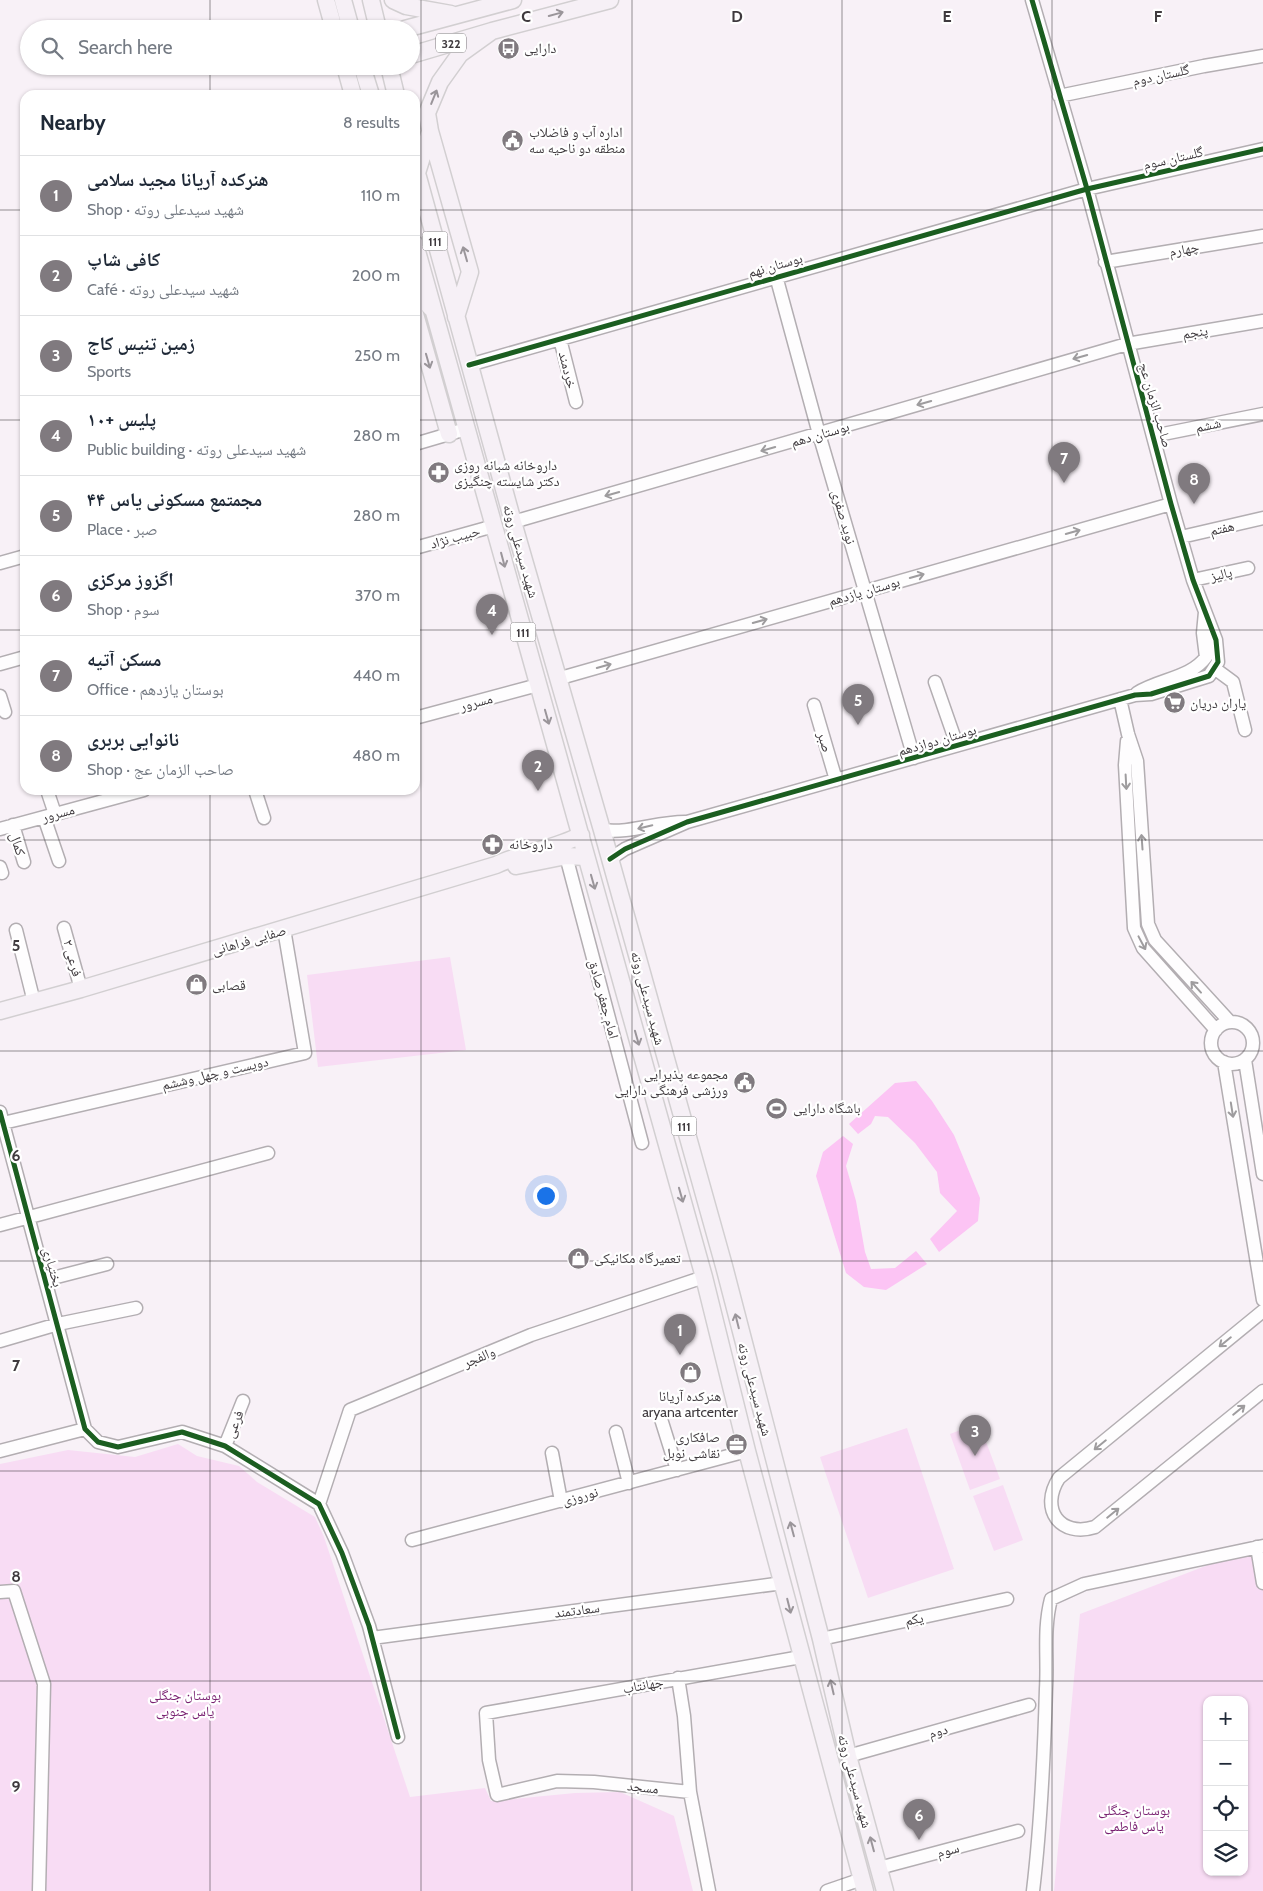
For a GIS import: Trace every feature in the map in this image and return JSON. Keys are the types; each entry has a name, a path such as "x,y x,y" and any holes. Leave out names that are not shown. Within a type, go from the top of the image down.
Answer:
{"main road":[{"path":"343,0 349,20"},
{"path":"371,0 376,20"},
{"path":"393,0 406,6 458,15"},
{"name":"322","path":"420,25 513,0"},
{"name":"322","path":"420,52 610,0"},
{"path":"329,4 332,20"},
{"path":"456,317 470,272 430,131 427,113 440,82 460,54 492,31"},
{"path":"347,75 352,90"},
{"path":"366,75 369,90"},
{"path":"391,75 395,90"},
{"path":"420,158 430,131"},
{"name":"شهید سیدعلی روته","path":"420,184 557,679 602,830 724,1266 821,1639 848,1756 885,1891"},
{"name":"شهید سیدعلی روته","path":"420,261 704,1276 747,1451 863,1885"},
{"path":"420,296 435,312"},
{"path":"420,332 449,434"},
{"path":"450,370 469,365"},
{"name":"صفایی فراهانی","path":"0,1011 81,989 496,866 515,856 568,841 581,834"},
{"name":"صفایی فراهانی","path":"496,866 512,867 566,856 586,857"}],"street":[{"name":"صاحب الزمان عج","path":"1032,0 1088,189 1105,262 1171,504 1205,612"},
{"name":"گلستان دوم","path":"1059,96 1204,66 1263,56"},
{"name":"گلستان سوم","path":"1088,189 1263,148"},
{"name":"بوستان نهم","path":"469,365 776,276 1088,189"},
{"name":"چهارم","path":"1105,262 1263,236"},
{"name":"نوید صفری","path":"776,276 819,434 914,758"},
{"name":"پنجم","path":"1127,344 1263,321"},
{"name":"خردمند","path":"560,339 576,402"},
{"name":"بوستان دهم","path":"513,522 1127,344"},
{"name":"ششم","path":"1153,436 1263,414"},
{"path":"420,443 466,429"},
{"name":"بوستان یازدهم","path":"557,679 1171,504"},
{"name":"هفتم","path":"1181,537 1263,518"},
{"name":"حبیب نژاد","path":"420,547 494,526"},
{"path":"0,563 20,557"},
{"name":"پالیز","path":"1194,580 1248,568"},
{"path":"1205,612 1216,640 1218,662 1214,668 1233,682 1245,730"},
{"name":"بوستان دوازدهم","path":"1135,695 1151,684 1199,668 1206,657 1203,633 1205,612"},
{"path":"0,664 20,659"},
{"name":"بوستان دوازدهم","path":"610,859 625,849 687,822 1120,699 1135,695 1151,694 1209,676 1214,668"},
{"path":"935,682 957,745"},
{"name":"مسرور","path":"420,717 538,685"},
{"path":"0,696 5,712"},
{"path":"1120,699 1128,734 1137,761 1148,924 1155,940 1230,1022 1246,1026 1252,1035 1252,1051 1245,1060 1235,1064 1224,1062 1213,1051 1211,1040 1216,1030 1230,1022"},
{"name":"صبر","path":"814,705 836,780"},
{"path":"1128,734 1125,765 1134,928 1144,948 1216,1030"},
{"path":"47,795 49,815 59,861"},
{"name":"مسرور","path":"0,828 125,795"},
{"path":"257,795 264,818"},
{"name":"بوستان دوازدهم","path":"602,830 620,832 669,822 687,822"},
{"name":"کمال","path":"13,825 24,862"},
{"name":"امام جعفر صادق","path":"566,856 642,1143"},
{"name":"فرعی ۲","path":"64,928 81,989"},
{"name":"دویست و چهل وششم","path":"2,1117 305,1052 284,929"},
{"path":"16,930 34,1002"},
{"path":"1245,1060 1263,1174"},
{"path":"1224,1062 1263,1300"},
{"name":"بختیاری","path":"2,1117 27,1218 58,1324 85,1429"},
{"path":"0,1225 268,1152"},
{"path":"45,1280 107,1264"},
{"name":"والفجر","path":"320,1504 350,1410 531,1335 704,1276"},
{"path":"0,1341 58,1324 136,1308"},
{"path":"1263,1311 1059,1478 1051,1495 1053,1513 1060,1523 1071,1529 1083,1531 1095,1527 1263,1391"},
{"name":"فرعی","path":"225,1446 243,1401"},
{"path":"661,1418 677,1470"},
{"path":"0,1451 85,1429 98,1442 118,1447 182,1432 225,1446 320,1504 342,1553 372,1638 398,1737"},
{"path":"616,1432 629,1483"},
{"name":"نوروزی","path":"412,1540 747,1451"},
{"path":"552,1454 561,1501"},
{"path":"1033,1891 1041,1823 1047,1688 1045,1620 1051,1599 1084,1584 1260,1546 1263,1583"},
{"name":"سعادتمند","path":"372,1638 783,1583"},
{"path":"0,1592 14,1591 44,1684 39,1891"},
{"name":"یکم","path":"821,1639 1007,1599"},
{"name":"جهانتاب","path":"498,1795 489,1760 486,1713 801,1657"},
{"path":"678,1678 684,1716 690,1792 709,1891"},
{"name":"دوم","path":"848,1756 1029,1705"},
{"name":"مسجد","path":"498,1795 557,1781 594,1782 690,1792"},
{"name":"سوم","path":"879,1868 1018,1831"},
{"path":"827,1891 863,1885"}],"green space":[{"path":"450,957 466,1050 318,1067 307,975"},
{"path":"979,1423 1000,1479 970,1490 950,1434"},
{"path":"907,1428 954,1569 868,1598 820,1457"},
{"name":"بوستان جنگلی یاس جنوبی","path":"178,1444 197,1456 239,1466 257,1482 315,1517 324,1537 410,1797 485,1788 491,1801 575,1793 620,1792 674,1816 693,1891 0,1891 0,1464 68,1450 135,1457"},
{"path":"1003,1485 1023,1540 994,1551 973,1496"},
{"name":"بوستان جنگلی یاس فاطمی","path":"1263,1544 1263,1891 1054,1891 1080,1614"}],"shaded area":[{"path":"916,1081 932,1101 954,1135 980,1198 978,1221 939,1252 930,1239 957,1211 940,1193 937,1172 915,1143 888,1117 875,1116 871,1124 858,1134 849,1124 895,1083"},
{"path":"843,1136 853,1144 846,1166 856,1201 865,1252 871,1269 895,1268 916,1251 927,1264 886,1290 864,1287 846,1273 816,1176 823,1152"}],"cycle path":[{"path":"610,859 625,849 687,822 1135,695 1151,694 1209,676 1218,662 1216,640 1193,580 1171,504 1087,189 1032,0"},
{"path":"469,365 1087,189 1263,149"},
{"path":"0,1112 85,1429 98,1442 118,1447 182,1432 225,1446 319,1504 342,1553 369,1626 398,1737"}],"place":[{"name":"دارایی","path":"508,48"},
{"name":"اداره آب و فاضلاب منطقه دو ناحیه سه","path":"513,140"},
{"name":"داروخانه شبانه روزی دکتر شایسته چنگیزی","path":"438,473"},
{"name":"مسکن آتیه","path":"1064,483"},
{"name":"نانوایی بربری","path":"1194,504"},
{"name":"پلیس +۱۰","path":"492,635"},
{"name":"یاران دریان","path":"1174,703"},
{"name":"مجمتمع مسکونی یاس ۴۴","path":"858,725"},
{"name":"کافی شاپ","path":"538,791"},
{"name":"داروخانه","path":"493,844"},
{"name":"قصابی","path":"196,985"},
{"name":"مجموعه پذیرایی ورزشی فرهنگی دارایی","path":"744,1082"},
{"name":"باشگاه دارایی","path":"777,1108"},
{"name":"تعمیرگاه مکانیکی","path":"578,1258"},
{"name":"هنرکده آریانا مجید سلامی","path":"680,1355"},
{"name":"هنرکده آریانا aryana artcenter","path":"690,1373"},
{"name":"صافکاری نقاشی نوبل","path":"736,1445"},
{"name":"زمین تنیس کاج","path":"975,1456"},
{"name":"اگزوز مرکزی","path":"919,1840"}]}
